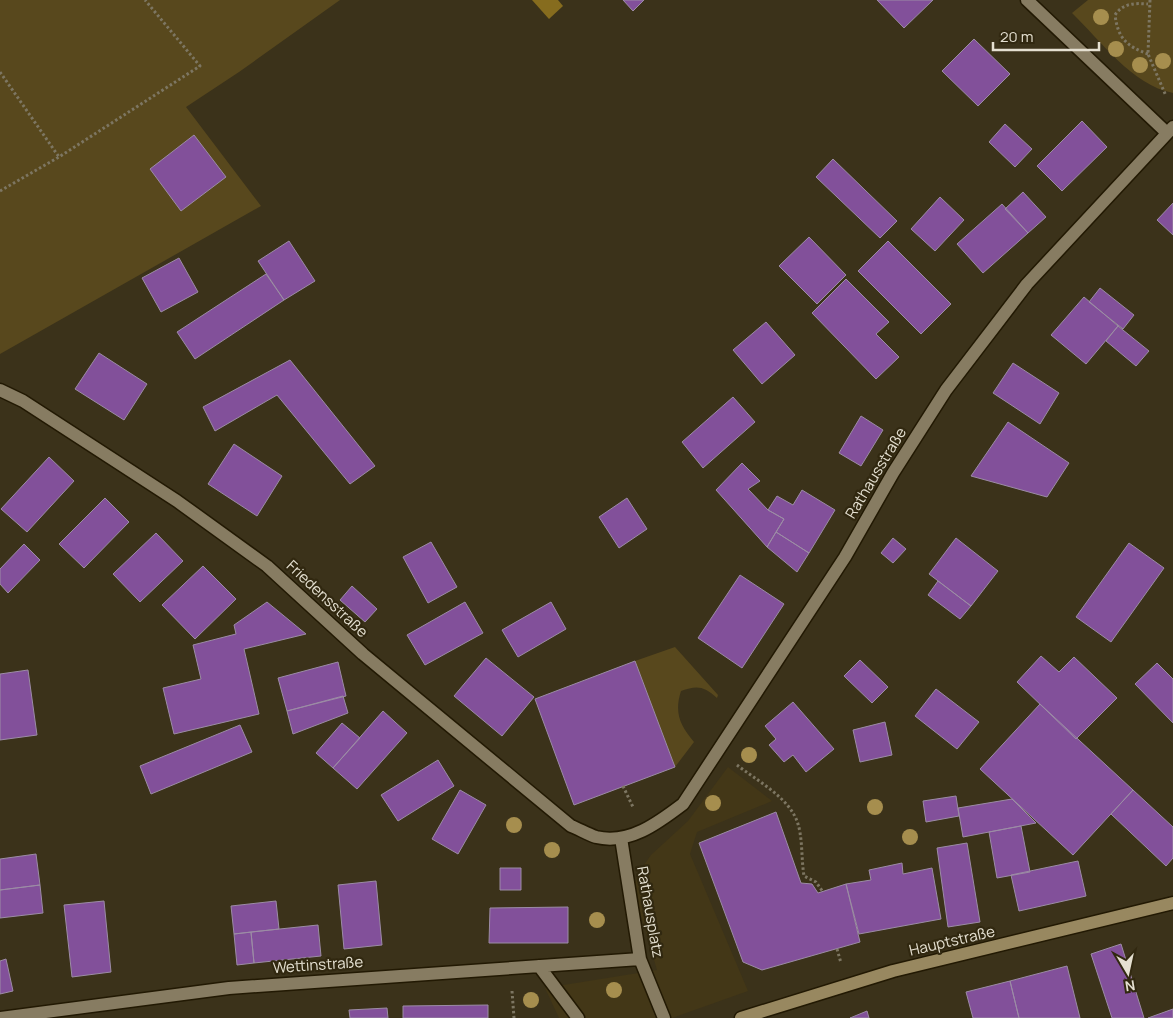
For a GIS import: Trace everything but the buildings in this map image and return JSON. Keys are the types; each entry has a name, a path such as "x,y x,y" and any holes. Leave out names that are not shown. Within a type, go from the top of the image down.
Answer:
{"main road":[{"name":"Hauptstraße","path":"741,1018 893,971 1173,903"}],"street":[{"path":"1026,0 1170,130"},
{"name":"Rathausstraße","path":"621,838 653,826 683,804 845,557 893,473 946,390 1027,284 1170,130"},
{"name":"Friedensstraße","path":"0,390 23,401 177,502 267,566 363,654 571,826 596,837 621,838"},
{"name":"Rathausplatz","path":"621,838 640,959 664,1018"},
{"name":"Wettinstraße","path":"0,1018 229,988 640,959"},
{"path":"540,966 578,1018"}],"path":[{"path":"0,191 59,158 200,66 145,0"},
{"path":"1148,54 1135,49 1118,33 1115,15 1120,7 1149,2 1148,54 1168,100"},
{"path":"0,72 59,158"},
{"path":"718,751 782,800 794,814 798,822 804,876 816,882 823,892"},
{"path":"623,786 633,808"}],"shaded area":[{"path":"0,0 340,0 186,107 261,206 0,354"},
{"path":"532,0 558,0 563,6 549,19"},
{"path":"1088,0 1173,0 1173,93 1144,81 1131,72 1072,13"},
{"path":"675,647 718,695 717,698 708,691 696,687 681,691 678,712 685,730 694,742 675,767 635,661"},
{"path":"728,767 772,801 697,832 690,854 748,991 672,1018 559,1018 545,988 657,970 633,888 639,872 651,855 688,821"}]}
